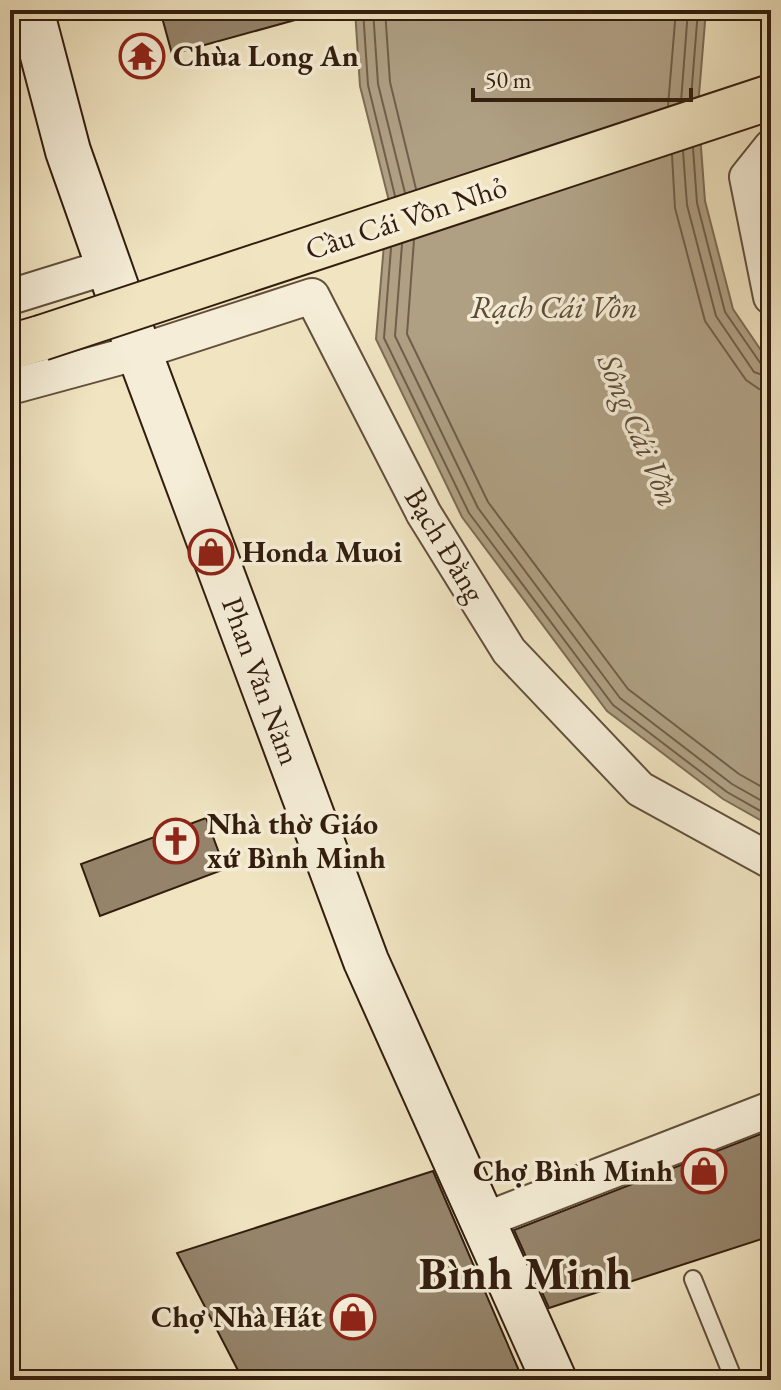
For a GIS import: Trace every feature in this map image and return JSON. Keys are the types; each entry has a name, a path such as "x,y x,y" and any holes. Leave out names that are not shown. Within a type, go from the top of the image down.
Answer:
{"highway":[{"name":"Cầu Cái Vồn Nhỏ","path":"25,343 771,97"}],"street":[{"name":"Phan Văn Năm","path":"31,10 68,151 139,352 366,961 554,1380"},
{"path":"771,147 747,177 771,297"},
{"path":"10,297 110,266"},
{"name":"Bạch Đằng","path":"139,352 312,296 424,514 509,651 640,789 771,861"},
{"path":"10,387 139,352"},
{"path":"482,1221 771,1109"}],"lane":[{"path":"693,1279 734,1380"}],"water":[{"name":"Rạch Cái Vồn","path":"355,10 706,10 698,107 705,201 733,309 771,365 771,826 723,799 607,711 462,517 376,339 388,197 360,86"}],"building":[{"path":"160,10 305,10 306,17 172,54"},
{"path":"206,818 225,869 100,916 81,864"},
{"name":"Chợ Bình Minh","path":"771,1130 771,1236 549,1308 514,1230"},
{"name":"Chợ Nhà Hát","path":"433,1171 523,1380 243,1380 177,1253"}],"place":[{"name":"Chùa Long An","path":"142,56"},
{"name":"Honda Muoi","path":"211,552"},
{"name":"Nhà thờ Giáo xứ Bình Minh","path":"176,841"},
{"name":"Chợ Bình Minh","path":"704,1171"},
{"name":"Chợ Nhà Hát","path":"353,1317"}],"district":[{"name":"Bình Minh","path":"525,1273"}],"water label":[{"name":"Sông Cái Vồn","path":"639,430"}]}
